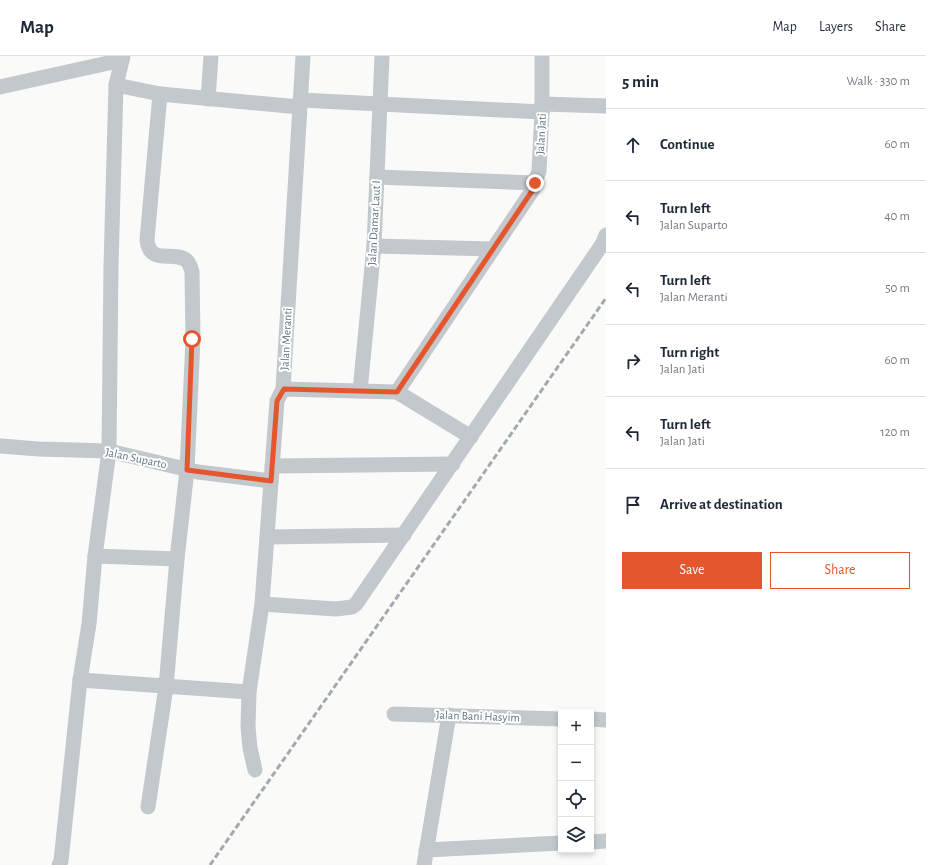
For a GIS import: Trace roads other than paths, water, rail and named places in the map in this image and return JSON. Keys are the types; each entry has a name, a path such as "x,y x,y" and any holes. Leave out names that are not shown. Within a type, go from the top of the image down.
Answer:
{"street":[{"path":"208,98 211,56"},
{"name":"Jalan Meranti","path":"255,770 250,748 248,727 249,692 262,604 277,401 284,389 299,103 303,56"},
{"name":"Jalan Damar Laut I","path":"360,390 374,246 382,56"},
{"name":"Jalan Jati","path":"397,392 532,191 539,171 542,108 542,56"},
{"path":"0,87 122,58 116,85 111,266 110,451 95,556 89,624 80,680 61,861 59,865"},
{"path":"116,85 160,94 299,103 542,108 606,106"},
{"path":"148,807 166,687 177,559 187,470 192,339 192,272 190,265 183,258 154,255 150,252 147,240 160,94"},
{"path":"377,177 535,183"},
{"path":"262,604 336,609 352,607 356,604 453,464 606,235"},
{"path":"374,246 493,249"},
{"path":"284,389 397,392 471,437"},
{"name":"Jalan Suparto","path":"0,446 39,450 110,451 187,470 271,481"},
{"path":"272,466 453,464"},
{"path":"266,537 404,535"},
{"path":"95,556 177,559"},
{"path":"80,680 249,692"},
{"name":"Jalan Bani Hasyim","path":"394,714 558,719"},
{"path":"424,865 449,715"},
{"path":"594,719 606,720"},
{"path":"594,842 606,841"},
{"path":"426,850 558,843"}],"railway":[{"path":"210,865 606,298"}]}
